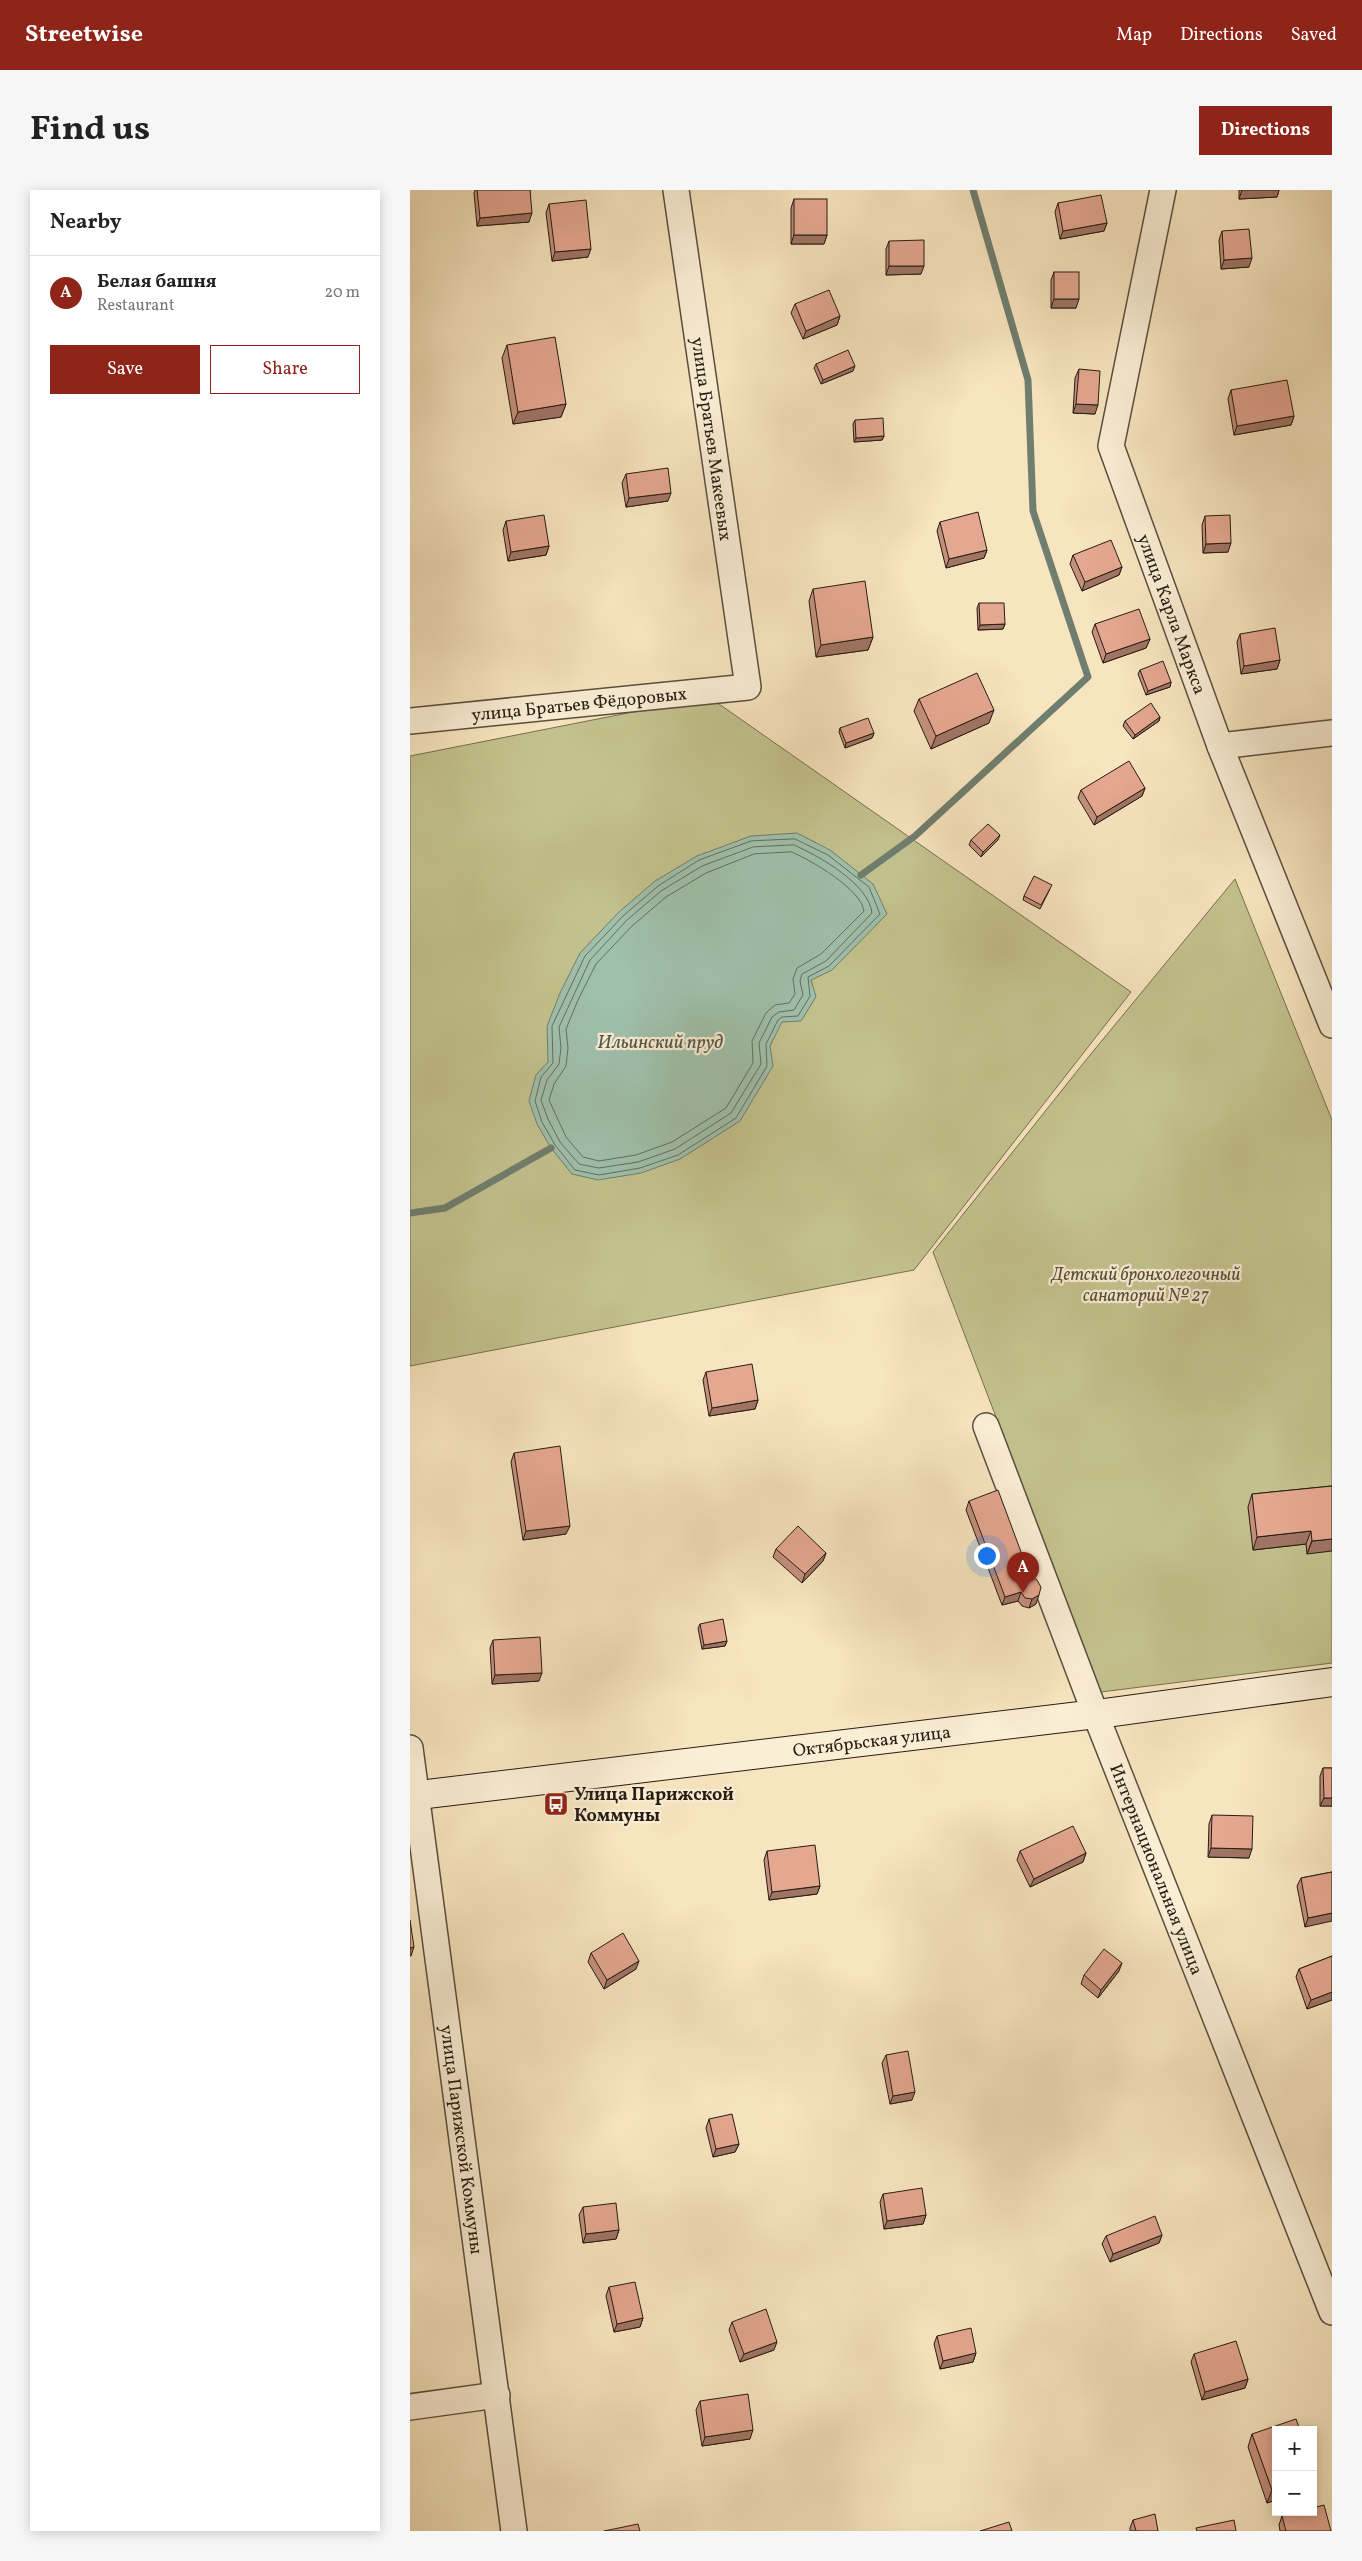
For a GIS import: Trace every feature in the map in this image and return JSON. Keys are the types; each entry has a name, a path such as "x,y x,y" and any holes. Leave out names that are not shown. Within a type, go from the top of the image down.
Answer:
{"main road":[{"name":"Октябрьская улица","path":"413,1795 1095,1713 1332,1682"}],"street":[{"name":"улица Братьев Макеевых","path":"676,190 748,687"},
{"name":"улица Карла Маркса","path":"1163,190 1110,446 1220,746 1332,1025"},
{"name":"улица Братьев Фёдоровых","path":"410,721 748,687"},
{"path":"1220,746 1332,733"},
{"name":"Интернациональная улица","path":"986,1426 1095,1713 1332,2312"},
{"name":"улица Парижской Коммуны","path":"410,1748 413,1795 497,2395 514,2531"},
{"path":"410,2407 497,2395"}],"green space":[{"path":"709,697 1131,992 914,1270 410,1366 410,756"},
{"name":"Детский бронхолегочный санаторий № 27","path":"1235,879 1332,1120 1332,1663 1101,1692 933,1252 1086,1060"}],"water":[{"name":"Ильинский пруд","path":"797,833 830,850 873,884 887,914 832,970 811,980 816,997 801,1021 782,1022 770,1046 773,1066 740,1121 680,1159 641,1173 598,1180 572,1174 551,1148 537,1124 529,1101 536,1075 548,1062 547,1026 560,993 580,953 619,912 655,881 697,856 751,836"}],"building":[{"path":"477,190 530,190 532,213 480,218"},
{"path":"1101,195 1107,223 1063,231 1058,203"},
{"path":"794,199 827,199 827,235 794,235"},
{"path":"586,200 591,249 555,252 549,204"},
{"path":"1249,229 1252,258 1224,260 1222,231"},
{"path":"924,240 924,266 889,266 889,241"},
{"path":"1054,272 1079,272 1079,299 1054,299"},
{"path":"829,290 840,316 806,331 795,304"},
{"path":"555,337 566,404 518,412 507,345"},
{"path":"848,350 855,366 823,380 816,364"},
{"path":"1079,369 1100,371 1098,405 1076,404"},
{"path":"1287,380 1294,416 1237,426 1231,390"},
{"path":"883,418 884,436 856,438 855,420"},
{"path":"668,468 671,493 629,498 626,474"},
{"path":"978,512 987,550 949,559 940,522"},
{"path":"544,515 549,546 511,552 506,521"},
{"path":"1230,515 1231,543 1206,544 1205,516"},
{"path":"1111,540 1122,567 1085,582 1073,555"},
{"path":"865,581 873,637 821,645 813,589"},
{"path":"979,603 1004,603 1005,624 980,625"},
{"path":"1139,609 1150,639 1106,654 1095,624"},
{"path":"1275,628 1280,660 1244,666 1240,634"},
{"path":"1163,661 1171,682 1148,691 1140,670"},
{"path":"977,673 994,710 936,736 919,699"},
{"path":"1151,703 1160,717 1135,735 1125,721"},
{"path":"868,718 874,733 846,743 840,728"},
{"path":"1129,761 1145,788 1097,817 1081,790"},
{"path":"988,824 1000,835 983,852 971,840"},
{"path":"1034,876 1052,885 1041,905 1024,896"},
{"path":"752,1364 758,1400 712,1408 706,1372"},
{"path":"560,1446 570,1526 526,1531 514,1453"},
{"path":"1332,1486 1332,1539 1312,1541 1311,1531 1257,1537 1252,1494"},
{"path":"998,1490 1030,1576 1037,1580 1041,1587 1039,1595 1032,1599 1025,1598 1021,1592 1005,1597 969,1501"},
{"path":"798,1526 826,1553 805,1574 776,1549"},
{"path":"723,1619 727,1641 704,1645 700,1624"},
{"path":"540,1637 542,1673 495,1675 493,1640"},
{"path":"1323,1768 1332,1768 1332,1798 1324,1798"},
{"path":"1212,1815 1253,1816 1252,1849 1211,1848"},
{"path":"1073,1826 1086,1853 1034,1879 1020,1851"},
{"path":"815,1845 820,1886 772,1892 767,1851"},
{"path":"1332,1872 1332,1913 1308,1918 1301,1878"},
{"path":"410,1920 414,1947 410,1948"},
{"path":"623,1933 639,1961 607,1980 591,1953"},
{"path":"1104,1949 1122,1963 1101,1990 1084,1975"},
{"path":"1332,1956 1332,1992 1311,2000 1299,1969"},
{"path":"908,2051 915,2092 893,2096 886,2055"},
{"path":"732,2114 739,2144 716,2149 709,2119"},
{"path":"922,2188 926,2215 887,2221 883,2194"},
{"path":"616,2203 619,2230 586,2234 583,2207"},
{"path":"1155,2216 1162,2235 1113,2254 1106,2236"},
{"path":"635,2282 643,2318 617,2324 609,2287"},
{"path":"766,2309 777,2342 744,2354 732,2322"},
{"path":"971,2328 976,2353 943,2361 937,2336"},
{"path":"1236,2341 1248,2379 1205,2392 1194,2354"},
{"path":"748,2394 753,2430 705,2437 700,2401"},
{"path":"1296,2419 1299,2426 1275,2426"},
{"path":"1272,2427 1272,2490 1252,2434"},
{"path":"1324,2505 1331,2531 1286,2531 1282,2516 1317,2516 1317,2507"},
{"path":"1155,2514 1158,2531 1136,2531 1133,2520"},
{"path":"1234,2520 1236,2531 1197,2531 1196,2528"},
{"path":"1009,2522 1012,2531 980,2531"},
{"path":"638,2524 640,2531 604,2531"}],"waterway":[{"path":"861,875 915,836 1088,677 1033,511 1028,380 973,190"},
{"path":"410,1213 445,1208 551,1148"}],"place":[{"name":"Белая башня","path":"1023,1593"},
{"name":"Улица Парижской Коммуны","path":"556,1804"}]}
